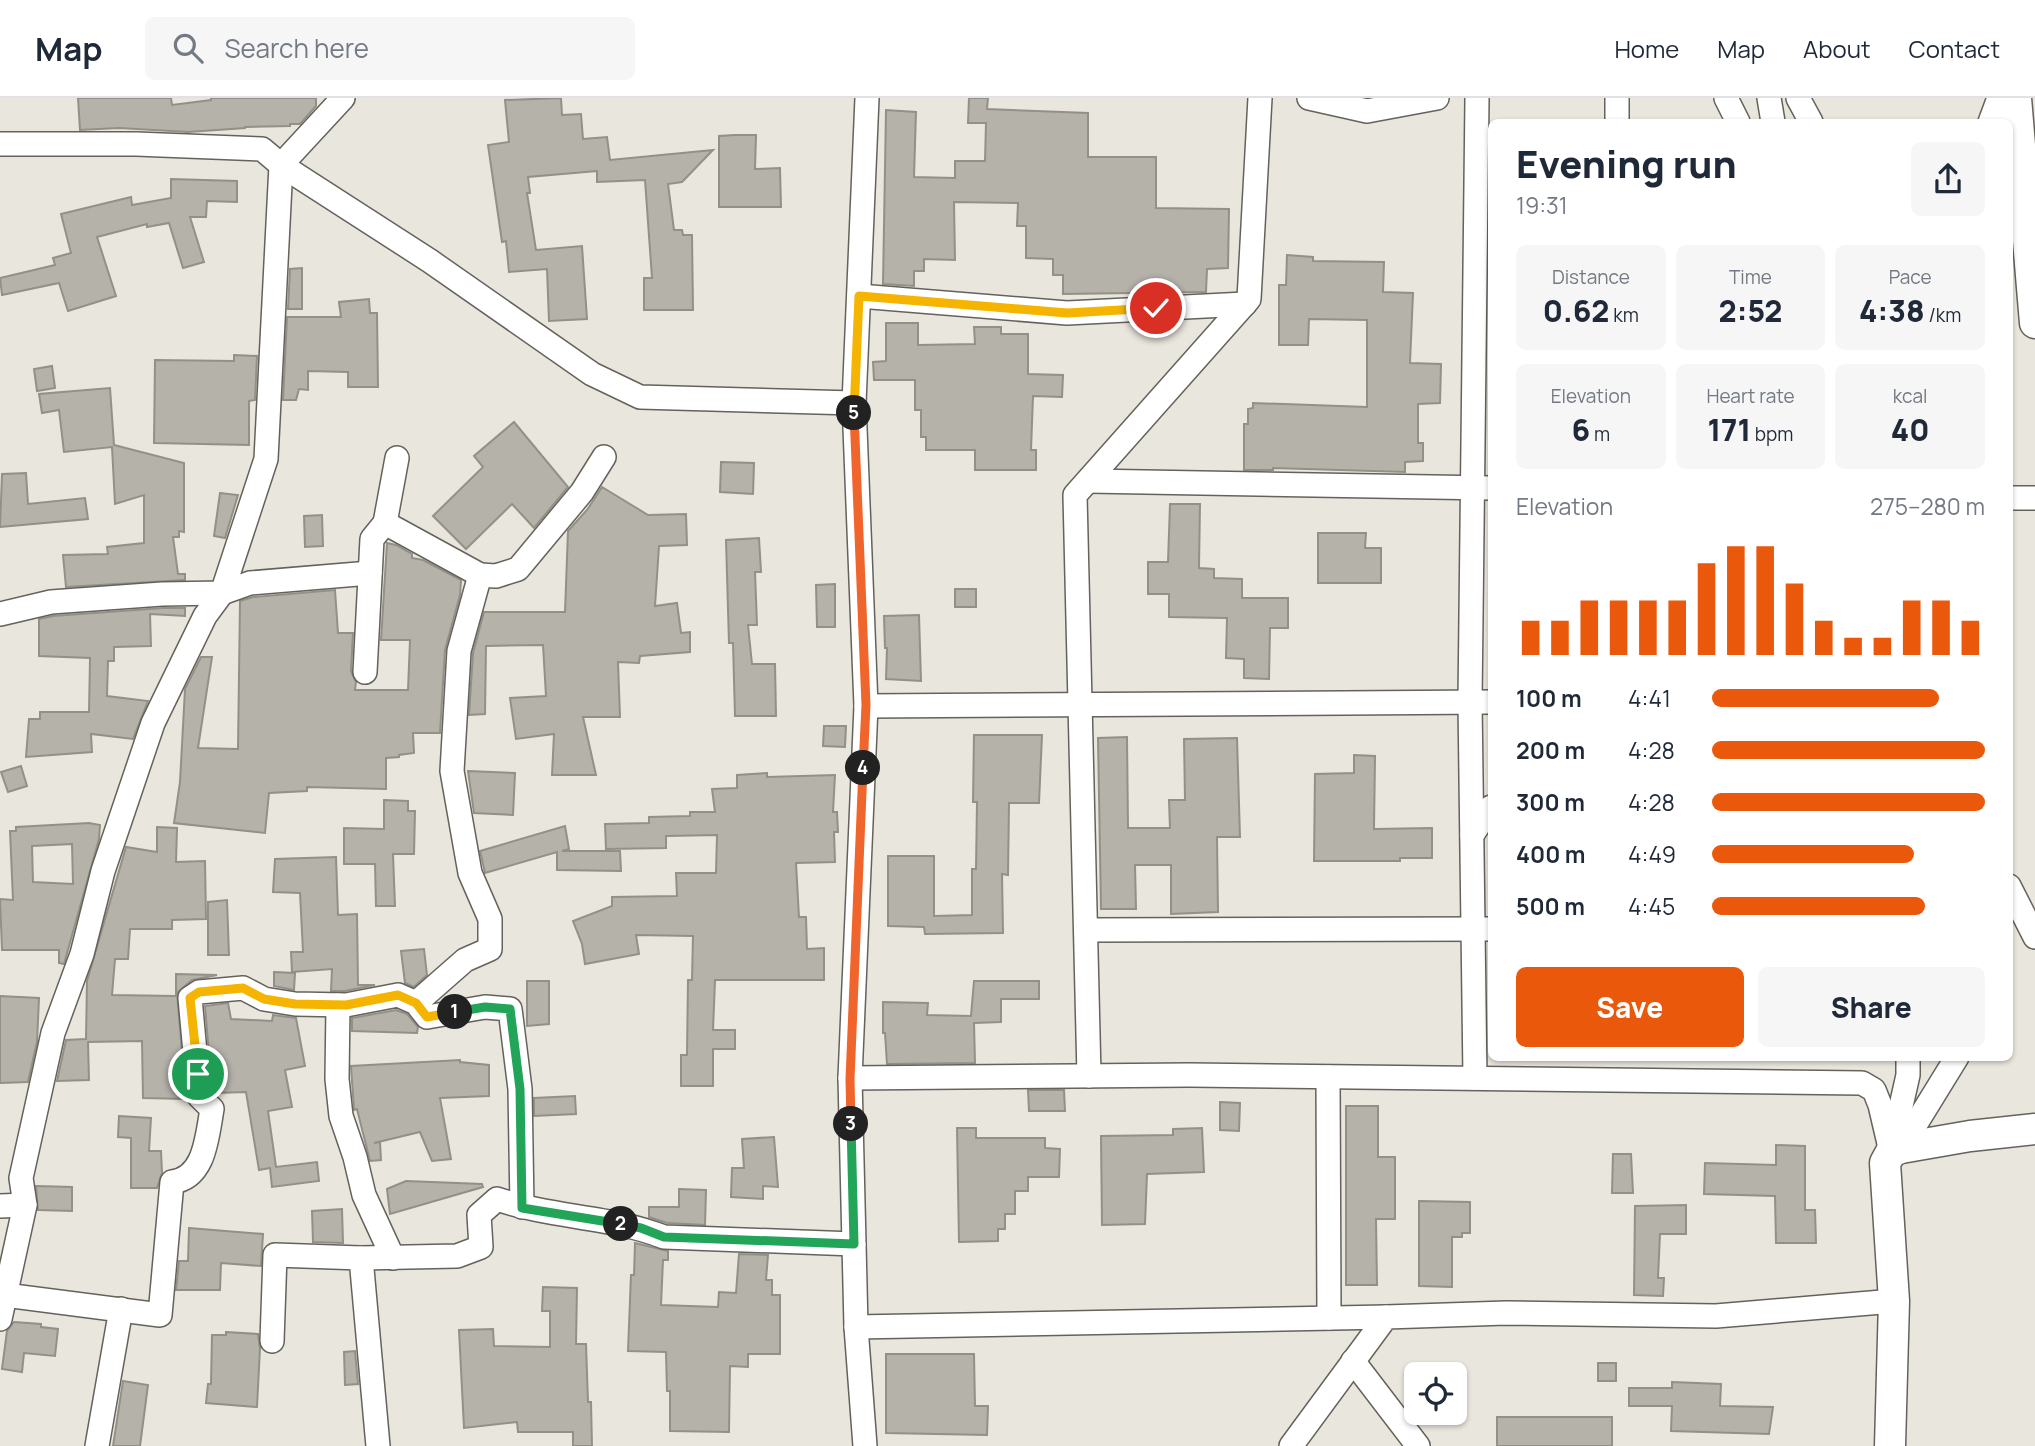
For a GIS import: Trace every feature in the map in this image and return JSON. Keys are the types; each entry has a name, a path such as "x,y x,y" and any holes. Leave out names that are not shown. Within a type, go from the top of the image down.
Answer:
{"street":[{"path":"0,1320 24,1205 21,1178 52,1033 82,954 103,871 153,723 205,616 222,593 266,459 281,165 343,98"},
{"path":"865,1446 856,1327 850,1079 866,705 854,403 867,98"},
{"path":"1089,1076 1075,495 1250,299 1260,98"},
{"path":"1309,98 1367,111 1437,98"},
{"path":"1475,1078 1482,929 1472,835 1481,702 1482,488 1477,98"},
{"path":"1617,119 1618,98"},
{"path":"1726,98 1736,119"},
{"path":"1769,98 1772,119"},
{"path":"1798,98 1809,119"},
{"path":"1991,119 1998,98"},
{"path":"2016,98 2035,323"},
{"path":"0,144 136,144 262,149 281,165 430,261 592,374 640,397 854,403"},
{"path":"859,296 1067,313 1245,304"},
{"path":"385,523 480,575 496,576 518,569 582,492 604,457"},
{"path":"365,672 372,539 385,523 397,458"},
{"path":"1088,481 1482,488"},
{"path":"2013,498 2035,498"},
{"path":"0,614 51,602 162,594 222,593 250,583 370,573"},
{"path":"416,1003 465,960 490,948 490,919 470,873 452,771 459,651 480,575"},
{"path":"866,705 1481,702"},
{"path":"1472,835 1488,811"},
{"path":"2013,896 2027,929"},
{"path":"1086,930 1482,929"},
{"path":"5,1295 160,1315 172,1182 182,1181 199,1166 212,1110 199,1096 190,998 199,992 243,988 264,999 295,1004 338,1005 398,995 416,1003 427,1017 485,1007 510,1009 520,1089 522,1208"},
{"path":"338,1005 337,1079 341,1116 364,1195 393,1258"},
{"path":"1896,1150 1908,1061"},
{"path":"1890,1446 1894,1301 1885,1163 1954,1061"},
{"path":"850,1079 1089,1076 1861,1083 1874,1090 1896,1150"},
{"path":"1328,1077 1329,1318"},
{"path":"1896,1150 1970,1136 2035,1129"},
{"path":"272,1341 275,1255 361,1258 457,1256 481,1247 479,1214 498,1199 522,1208 641,1228 664,1237 854,1244"},
{"path":"0,1206 24,1205"},
{"path":"361,1258 378,1446"},
{"path":"856,1327 1506,1313 1716,1317 1894,1301"},
{"path":"97,1446 121,1310"},
{"path":"1291,1446 1386,1317"},
{"path":"1353,1361 1418,1446"}],"building":[{"path":"78,98 171,98 172,105 211,98 316,98 316,106 300,124 290,126 188,132 119,128 80,130"},
{"path":"561,98 562,115 581,114 583,139 607,137 610,160 713,150 682,182 668,184 674,230 682,230 683,235 692,235 693,310 644,310 644,278 652,278 645,180 597,182 597,171 528,177 530,193 527,193 536,250 582,246 587,319 549,321 547,269 509,272 488,145 509,142 505,100"},
{"path":"969,98 988,98 987,109 1088,113 1088,157 1156,157 1156,208 1229,209 1228,268 1207,269 1206,292 1063,294 1063,275 1053,275 1053,259 1026,258 1026,226 1017,226 1018,203 954,202 955,260 924,259 924,271 914,271 914,286 883,284 886,110 916,112 914,177 955,178 955,161 985,161 986,123 968,123"},
{"path":"756,135 755,169 780,168 781,207 719,207 719,136"},
{"path":"171,179 237,181 237,202 207,201 206,217 190,217 204,262 183,268 169,223 147,227 147,224 97,237 116,296 68,311 59,283 2,295 0,278 55,265 53,258 71,253 61,214 131,197 132,205 171,198"},
{"path":"1287,255 1313,257 1313,261 1384,262 1383,292 1413,293 1410,363 1441,364 1440,403 1418,404 1418,443 1423,443 1423,461 1405,462 1405,472 1273,468 1244,470 1244,424 1248,424 1248,409 1253,408 1253,403 1367,407 1367,320 1309,319 1308,345 1279,345 1279,285 1286,285"},
{"path":"302,268 302,309 288,309 290,269"},
{"path":"369,299 370,313 377,313 378,387 348,387 348,372 308,371 308,390 299,389 296,400 283,400 287,317 341,317 339,302"},
{"path":"886,323 918,323 918,345 975,344 974,327 1001,327 1001,334 1028,334 1028,374 1063,375 1062,397 1033,396 1031,450 1036,450 1036,470 975,470 975,450 926,450 926,437 921,437 921,410 915,410 915,380 874,380 873,362 886,361"},
{"path":"234,355 257,356 255,400 249,401 249,445 154,443 155,360 234,361"},
{"path":"52,366 55,388 37,391 34,369"},
{"path":"110,388 114,445 184,463 184,532 179,531 179,537 173,537 178,574 185,574 185,580 66,587 63,555 108,554 107,547 144,543 144,495 115,504 112,447 64,452 59,410 42,413 39,394"},
{"path":"514,422 568,487 534,528 512,504 466,549 433,516 483,467 474,456"},
{"path":"721,462 754,463 753,494 720,492"},
{"path":"26,473 28,504 85,498 88,519 0,527 2,474"},
{"path":"602,487 648,515 686,514 687,545 659,546 655,606 677,603 681,633 690,632 690,652 640,656 639,663 618,662 620,717 583,717 596,775 552,775 554,734 516,739 510,698 546,696 543,645 486,646 485,714 469,715 473,653 484,612 565,612 568,531 587,510"},
{"path":"220,493 238,495 225,538 214,536"},
{"path":"1170,504 1200,504 1199,568 1214,569 1214,578 1242,579 1242,598 1288,598 1288,628 1270,628 1269,679 1244,678 1244,659 1226,658 1227,618 1169,617 1169,594 1148,594 1148,562 1168,562"},
{"path":"322,515 323,546 305,547 304,516"},
{"path":"1318,533 1366,533 1365,548 1381,548 1381,583 1318,583"},
{"path":"759,538 761,572 755,572 757,625 748,625 752,664 775,664 776,716 735,716 733,643 729,643 726,540"},
{"path":"387,543 412,554 412,558 423,560 461,580 460,595 445,650 440,733 413,733 414,753 386,758 386,789 307,787 307,791 269,793 265,833 174,823 180,782 185,689 201,657 212,657 198,748 238,749 240,601 253,597 335,590 338,633 353,633 351,671 356,682 355,690 408,690 410,640 381,640"},
{"path":"835,584 835,627 817,627 816,585"},
{"path":"955,589 976,589 976,607 955,607"},
{"path":"185,608 185,616 150,614 151,646 114,647 114,661 108,661 107,696 148,701 133,739 91,734 92,752 26,757 29,719 40,719 40,712 89,712 90,658 39,656 39,619"},
{"path":"919,615 921,681 886,679 884,616"},
{"path":"824,726 846,726 845,747 823,746"},
{"path":"974,735 1042,735 1039,803 1009,803 1008,875 1002,874 1003,933 925,934 924,927 888,926 888,856 934,856 934,916 972,915 977,802 973,802"},
{"path":"1127,737 1128,828 1170,828 1169,800 1185,800 1184,739 1237,738 1240,837 1217,837 1218,912 1171,914 1171,865 1135,865 1136,909 1101,909 1098,738"},
{"path":"1354,755 1375,756 1374,829 1432,828 1432,858 1400,858 1400,861 1314,861 1315,774 1354,773"},
{"path":"21,766 27,786 8,792 1,772"},
{"path":"468,771 515,773 513,815 474,813"},
{"path":"767,773 767,777 835,775 833,812 837,812 838,832 834,832 835,862 796,863 799,917 806,917 807,949 824,948 824,980 715,980 713,1030 735,1030 735,1049 713,1049 713,1086 681,1086 681,1055 687,1055 688,980 692,980 693,936 636,935 639,954 585,964 582,944 573,921 612,906 612,897 677,896 676,873 716,873 717,835 666,836 666,848 606,849 605,824 649,823 649,817 690,816 690,812 715,812 712,789 737,788 737,775"},
{"path":"384,800 408,801 408,811 415,811 414,854 393,854 395,906 376,906 375,864 344,864 344,828 384,829"},
{"path":"89,823 100,825 99,839 64,964 59,963 59,950 2,950 0,899 13,900 10,831 16,831 16,827","holes":["72,844 73,884 33,882 32,846"]},
{"path":"565,826 569,849 562,851 620,851 621,871 557,870 557,852 485,873 480,851"},
{"path":"157,827 177,828 176,862 205,861 206,919 172,920 172,929 130,929 128,959 115,959 112,995 176,996 176,974 217,975 192,980 177,993 186,1099 143,1098 142,1041 88,1042 89,1080 57,1081 66,1040 86,1039 87,981 126,847 157,852"},
{"path":"336,857 338,915 357,914 358,985 375,985 345,991 331,991 332,969 292,972 291,952 303,952 300,893 273,892 275,859"},
{"path":"227,900 229,955 208,955 208,902"},
{"path":"424,949 427,975 414,987 405,983 401,951"},
{"path":"274,972 295,973 294,990 274,986"},
{"path":"527,981 549,981 549,1024 527,1026"},
{"path":"974,981 1039,981 1039,999 1001,999 1001,1022 974,1023 975,1063 887,1064 883,1002 928,1003 927,1015 971,1016"},
{"path":"0,996 39,998 37,1042 28,1082 0,1083"},
{"path":"228,1003 231,1019 272,1021 273,1015 296,1018 305,1066 285,1070 292,1107 268,1111 276,1167 317,1162 319,1181 272,1187 270,1168 259,1170 246,1092 216,1093 212,1090 205,1006"},
{"path":"396,1010 407,1014 418,1027 417,1033 352,1031 352,1018"},
{"path":"460,1060 489,1065 489,1096 440,1098 451,1159 432,1161 420,1132 374,1143 380,1142 381,1160 370,1161 357,1109 354,1110 351,1066"},
{"path":"1028,1090 1064,1090 1065,1111 1029,1111"},
{"path":"575,1096 576,1114 534,1116 534,1098"},
{"path":"1220,1102 1240,1103 1239,1131 1220,1130"},
{"path":"1346,1106 1378,1106 1378,1157 1395,1157 1395,1219 1376,1219 1377,1285 1346,1285"},
{"path":"119,1116 151,1118 149,1151 161,1151 162,1173 157,1188 131,1188 131,1138 118,1137"},
{"path":"957,1128 976,1128 976,1138 1045,1138 1045,1148 1060,1149 1059,1177 1028,1177 1028,1191 1015,1191 1015,1214 1005,1214 1005,1229 998,1229 998,1241 959,1242"},
{"path":"1202,1128 1204,1172 1147,1174 1145,1224 1102,1225 1101,1136 1173,1135 1173,1129"},
{"path":"774,1137 778,1187 763,1186 763,1199 731,1197 732,1168 744,1168 742,1139"},
{"path":"1776,1145 1805,1146 1805,1210 1815,1210 1816,1243 1776,1243 1775,1196 1704,1194 1705,1163 1776,1165"},
{"path":"1613,1154 1631,1154 1633,1193 1612,1193"},
{"path":"406,1181 482,1184 483,1187 390,1214 387,1189"},
{"path":"36,1186 72,1187 72,1211 38,1210"},
{"path":"679,1189 706,1190 705,1225 667,1223 649,1217 649,1207 679,1207"},
{"path":"1419,1201 1470,1202 1470,1233 1462,1233 1462,1237 1452,1237 1452,1287 1419,1286"},
{"path":"1686,1205 1686,1234 1660,1234 1658,1278 1664,1278 1663,1296 1634,1295 1635,1206"},
{"path":"342,1209 343,1243 313,1242 312,1211"},
{"path":"189,1228 263,1234 261,1266 221,1263 220,1290 176,1290 179,1261 188,1261"},
{"path":"635,1243 668,1251 668,1260 663,1260 661,1305 718,1307 719,1292 736,1293 739,1254 768,1255 766,1280 772,1280 772,1295 780,1295 780,1354 748,1354 748,1367 730,1366 729,1432 670,1431 666,1352 628,1351"},
{"path":"543,1287 577,1288 576,1344 586,1344 592,1446 573,1446 573,1432 518,1432 517,1422 464,1428 459,1330 493,1329 494,1346 550,1347 550,1311 542,1311"},
{"path":"14,1322 41,1324 41,1327 58,1329 55,1356 24,1353 22,1372 2,1369 7,1331"},
{"path":"226,1332 258,1334 260,1348 257,1407 206,1403 208,1384 211,1384 212,1335 226,1335"},
{"path":"355,1351 358,1384 345,1385 344,1352"},
{"path":"886,1354 974,1354 975,1406 988,1406 987,1435 886,1433"},
{"path":"1598,1363 1616,1363 1616,1381 1598,1381"},
{"path":"123,1381 148,1385 140,1446 113,1446"},
{"path":"1672,1382 1721,1384 1720,1406 1773,1407 1769,1434 1671,1431 1672,1406 1629,1406 1629,1388 1672,1388"},
{"path":"1497,1417 1612,1417 1612,1446 1497,1446"}],"route":[{"path":"198,1074 190,998 199,992 243,988 264,999 295,1004 346,1005 398,995 416,1003 427,1017 485,1007 510,1009 520,1089 522,1208 641,1228 664,1237 854,1244 850,1079 866,705 854,403 859,296 1067,313 1156,308"}]}
